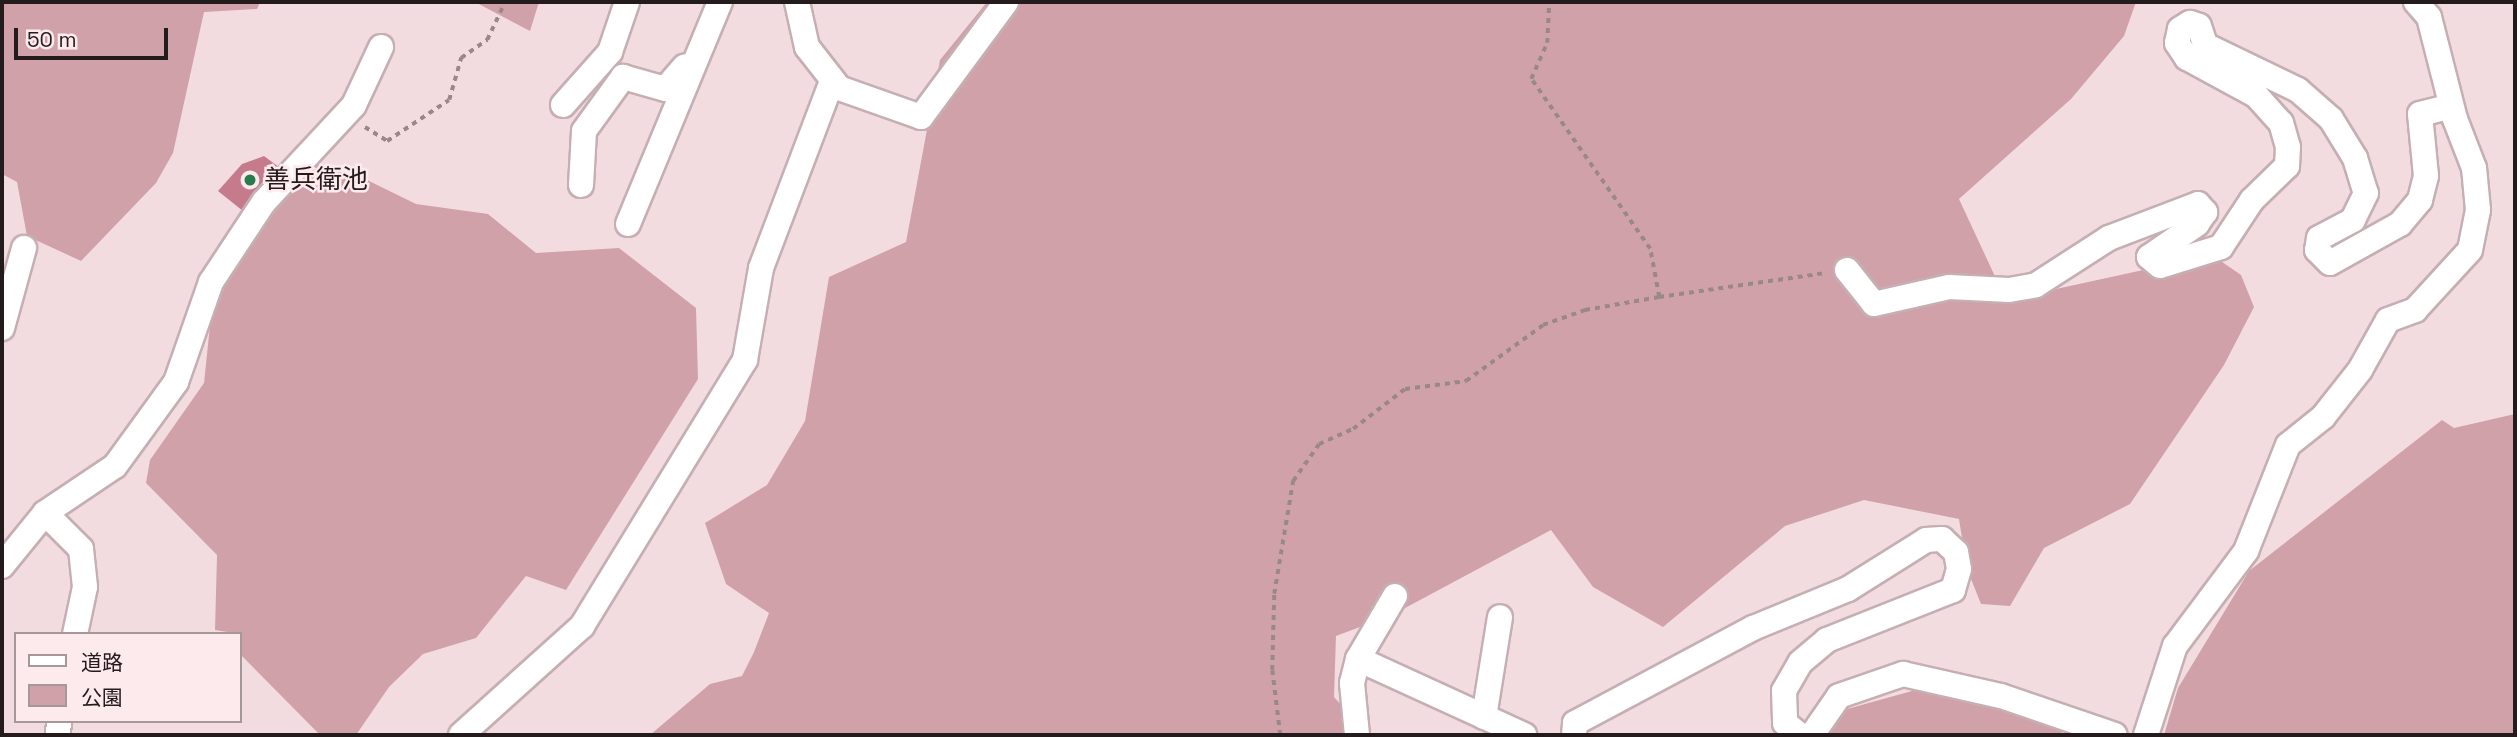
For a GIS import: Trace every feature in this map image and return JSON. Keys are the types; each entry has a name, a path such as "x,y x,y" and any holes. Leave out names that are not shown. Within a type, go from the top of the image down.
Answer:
{"street":[{"path":"563,105 610,52 627,2"},
{"path":"628,224 720,2"},
{"path":"797,2 807,47 832,81 921,117 1006,2"},
{"path":"2146,735 2175,646 2246,551 2288,444 2323,417 2360,370 2388,320 2415,310 2470,250 2478,210 2474,168 2451,106 2429,17 2416,2"},
{"path":"1847,270 1874,304 1949,288 2009,290 2035,285 2109,238 2198,204 2204,212 2197,224 2148,257 2160,266 2221,247 2252,200 2287,166 2288,147 2281,123 2258,96 2187,58 2177,43 2180,29 2190,23 2199,26 2205,45 2298,90 2330,119 2355,159 2366,193 2353,220 2319,238 2317,250 2330,262 2400,224 2420,200 2426,176 2420,114 2451,106"},
{"path":"2,566 45,513 115,466 176,382 211,282 264,202 354,105 381,47"},
{"path":"581,185 584,131 623,77 665,89 682,67 693,67"},
{"path":"461,735 582,626 745,360 761,268 832,81"},
{"path":"2,328 23,248"},
{"path":"45,513 80,549 85,587 75,632"},
{"path":"1574,735 1575,723 1741,635 1848,589 1926,540 1942,540 1956,552 1959,569 1953,590 1827,639 1800,663 1784,691 1786,723 1800,735"},
{"path":"1357,735 1353,683 1358,659 1395,596"},
{"path":"1484,717 1500,617"},
{"path":"1358,659 1524,735"},
{"path":"1812,735 1839,696 1903,674 2001,696 2115,735"}],"path":[{"path":"359,123 387,141 449,100 461,58 487,40 505,2"},
{"path":"1549,2 1547,43 1531,79 1650,249 1659,296"},
{"path":"1280,735 1272,670 1274,594 1293,481 1319,444 1353,429 1405,389 1466,380 1543,325 1585,310 1659,296 1847,270"}],"green space":[{"path":"2,2 260,2 257,9 204,12 173,153 156,183 81,261 27,236 17,182 2,174"},
{"path":"475,2 539,2 530,31"},
{"path":"987,2 2136,2 2124,36 2071,99 1959,199 2006,300 2212,255 2241,275 2254,307 2224,365 2130,504 2044,548 2010,606 1981,604 1967,569 1959,519 1864,500 1785,526 1663,627 1593,587 1551,530 1392,615 1336,636 1334,697 1368,735 650,735 710,684 742,676 754,652 769,613 726,584 705,523 767,485 805,421 829,277 906,242 940,60"},
{"path":"298,159 365,179 416,204 488,214 536,253 619,248 696,308 698,379 566,590 526,576 476,638 423,654 389,687 356,735 320,735 242,656 242,632 215,630 217,555 146,483 150,460 204,383 212,306"},
{"path":"2515,414 2515,735 2164,735 2178,688 2249,571 2442,420 2454,428"},
{"path":"1919,689 1980,693 2056,726 2064,735 1798,735 1822,716"}],"shaded area":[{"name":"善兵衛池","path":"264,156 280,168 248,215 218,191 242,164"}],"place":[{"name":"善兵衛池","path":"250,180"}]}
